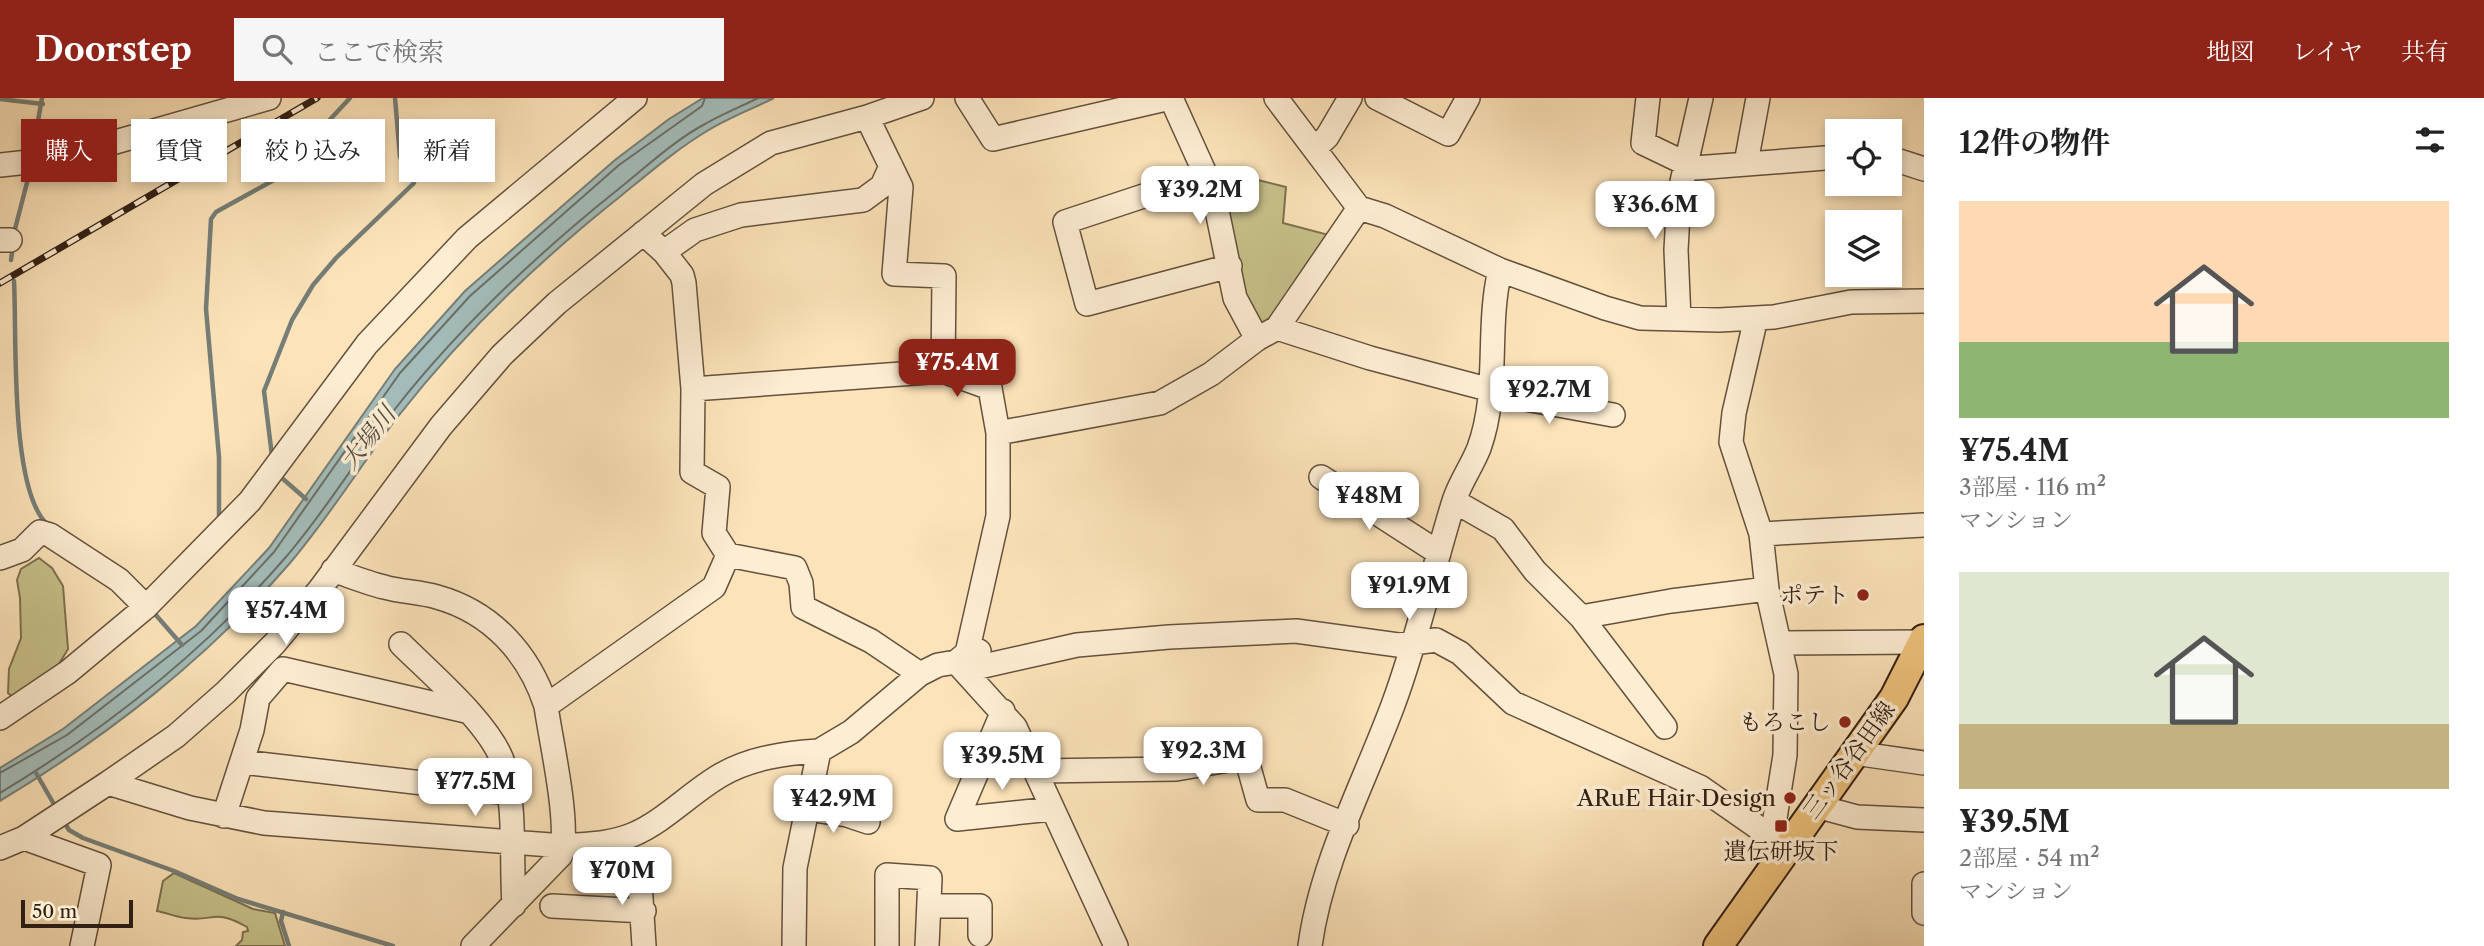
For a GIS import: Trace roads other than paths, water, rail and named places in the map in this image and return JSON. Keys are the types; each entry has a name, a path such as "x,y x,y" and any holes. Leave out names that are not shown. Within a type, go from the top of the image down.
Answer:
{"main road":[{"name":"三ッ谷谷田線","path":"1718,946 1779,842 1816,806 1894,698 1923,641"}],"street":[{"path":"0,165 31,164 269,98"},
{"path":"0,718 68,672 146,607 250,501 367,344 467,239 635,98"},
{"path":"0,848 24,838 108,783 176,736 226,692 275,643 365,532 441,426 502,355 557,303 643,233 704,184 771,143 867,117 922,98"},
{"path":"967,98 993,139 1171,98 1207,175 1222,223 1235,298 1256,339"},
{"path":"1276,98 1359,208 1385,216 1500,270 1624,314 1678,319 1756,318 1851,302 1924,301"},
{"path":"1315,148 1327,137 1350,98"},
{"path":"1377,98 1448,134 1468,98"},
{"path":"1648,98 1643,143 1684,165 1725,169 1746,163 1825,158"},
{"path":"1678,319 1676,250 1684,165 1701,98"},
{"path":"1746,163 1758,98"},
{"path":"867,117 901,187 894,274 944,276 943,371"},
{"path":"1902,162 1924,169"},
{"path":"664,252 695,230 741,215 779,208 863,200 882,186 891,166"},
{"path":"1207,175 1065,222 1087,304 1230,266"},
{"path":"998,433 1160,403 1211,374 1256,339 1277,328 1359,208"},
{"path":"643,233 664,252 682,275 693,389 692,472 718,487 715,533 728,555 795,568 801,583 803,607 871,640 920,674"},
{"path":"1310,946 1314,922 1347,825 1394,704 1454,501 1478,449 1492,392 1493,301 1500,270"},
{"path":"1756,318 1734,413 1731,442 1761,534 1767,589 1786,674 1787,720 1779,842"},
{"path":"1277,328 1370,358 1492,392 1614,415"},
{"path":"693,389 943,371 990,387 998,433 998,516 963,662"},
{"path":"1321,477 1439,552"},
{"path":"1454,501 1503,529 1535,571 1581,617 1665,727"},
{"path":"1761,534 1924,525"},
{"path":"0,558 22,550 40,532 50,535 119,580 146,607"},
{"path":"546,706 714,587 728,555"},
{"path":"333,570 382,587 437,597 480,615 504,634 519,653 541,691 546,706 564,846 561,855 473,946"},
{"path":"1581,617 1671,600 1767,589"},
{"path":"963,662 1074,633 1107,630"},
{"path":"108,783 224,816 264,823 564,846 600,843 648,827 722,775 773,755 819,751 851,732 920,674 938,665 1077,645 1296,631 1398,645 1436,640 1448,643 1513,703 1700,787 1779,842"},
{"path":"1781,643 1923,641"},
{"path":"401,644 466,711 498,750 509,793 513,905"},
{"path":"963,662 1015,727 1116,946"},
{"path":"224,816 242,762 258,698 288,668 466,711"},
{"path":"1003,711 957,819 1052,809"},
{"path":"794,946 795,870 819,751"},
{"path":"1854,753 1924,763"},
{"path":"1037,771 1176,769 1246,757 1258,800 1285,800 1347,825"},
{"path":"242,762 509,793"},
{"path":"1816,806 1857,817 1924,820"},
{"path":"807,809 847,815 868,822"},
{"path":"24,838 99,865 82,946"},
{"path":"639,866 644,911 644,946"},
{"path":"887,946 887,875 930,878 927,946"},
{"path":"1924,884 1924,913"},
{"path":"552,906 644,911"},
{"path":"929,906 980,906 980,935"}],"water":[{"name":"大場川","path":"703,98 774,98 723,122 685,146 533,271 477,325 425,383 305,545 225,632 118,722 0,801 0,768 63,729 196,626 269,548 395,369 465,291 615,160 669,119"}],"waterway":[{"path":"38,119 42,98"},
{"path":"219,520 219,457 206,309 211,219 216,212 274,180 350,98"},
{"path":"272,456 264,391 292,320 313,285 336,258 414,183 400,157 395,98"},
{"path":"0,99 43,104"},
{"path":"14,233 27,182"},
{"path":"11,260 13,246"},
{"path":"14,281 21,447 35,507 48,525"},
{"path":"283,479 306,499"},
{"path":"155,614 182,645"},
{"path":"36,773 55,806"},
{"path":"64,822 69,830 83,838 174,871 238,899 393,946"},
{"path":"283,912 281,921 289,946"}],"railway":[{"path":"0,283 317,98"}],"place":[{"name":"ポテト","path":"1863,595"},
{"name":"もろこし","path":"1845,722"},
{"name":"ARuE Hair Design","path":"1790,798"},
{"name":"遺伝研坂下","path":"1781,826"}]}
